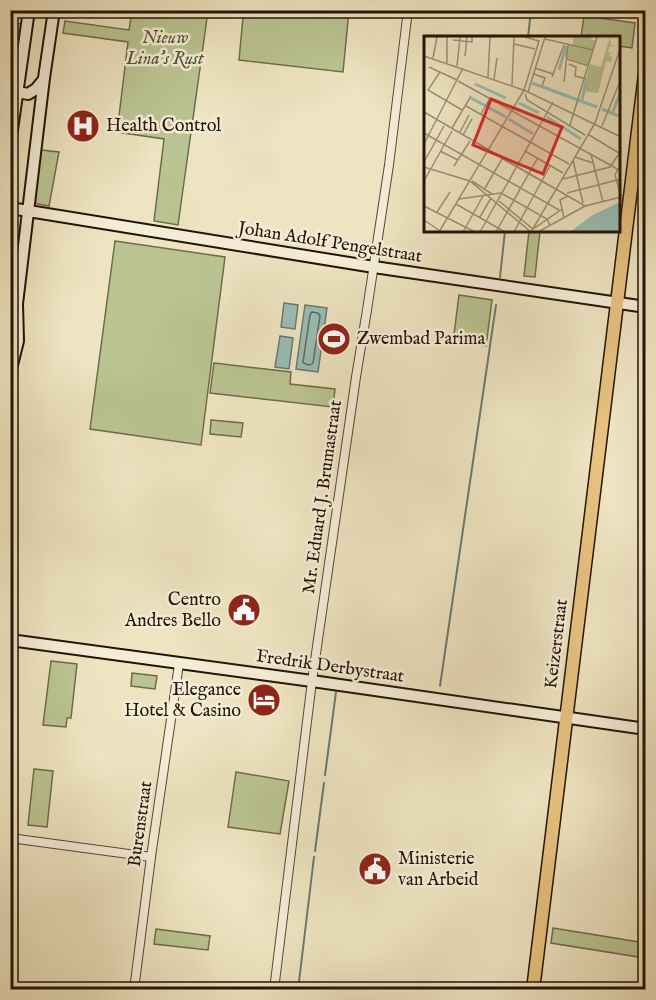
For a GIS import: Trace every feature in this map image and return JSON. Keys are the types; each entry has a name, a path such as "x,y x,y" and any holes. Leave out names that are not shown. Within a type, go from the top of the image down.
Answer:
{"main road":[{"path":"10,144 29,10"},
{"path":"10,373 18,341 17,304 54,10"},
{"name":"Keizerstraat","path":"533,990 645,66"},
{"path":"18,92 28,94 45,78"},
{"name":"Johan Adolf Pengelstraat","path":"10,208 374,267 645,306"},
{"name":"Fredrik Derbystraat","path":"10,640 645,729"}],"street":[{"name":"Mr. Eduard J. Brumastraat","path":"274,990 312,681 354,387 389,165 408,10"},
{"name":"Burenstraat","path":"134,990 179,664"},
{"path":"10,838 151,857"}],"green space":[{"name":"Nieuw Lina's Rust","path":"132,11 208,11 178,225 154,221 164,139 117,132 128,42 63,33 65,21 129,30"},
{"path":"253,11 349,11 343,72 239,60 243,17 252,18"},
{"path":"584,16 635,23 632,48 620,46 620,36 581,36"},
{"path":"10,23 22,24 15,76 11,76"},
{"path":"41,150 59,152 49,206 33,203"},
{"path":"529,232 540,232 535,277 524,276"},
{"path":"115,241 225,257 201,445 90,429"},
{"path":"459,295 492,300 486,346 453,342"},
{"path":"214,363 291,372 290,384 335,389 333,407 210,393"},
{"path":"211,420 243,423 241,437 210,434"},
{"path":"51,661 77,664 71,718 67,718 66,727 43,725"},
{"path":"132,673 157,676 155,689 131,686"},
{"path":"34,769 53,771 47,827 28,825"},
{"path":"236,772 289,781 280,834 228,827"},
{"path":"553,928 645,943 645,958 551,943"},
{"path":"156,929 210,936 208,950 154,944"}],"water":[{"path":"284,303 298,305 295,329 281,327"},
{"path":"305,305 327,308 318,372 296,369"},
{"path":"280,336 293,338 289,369 275,367"}],"waterway":[{"path":"528,36 531,10"},
{"path":"500,277 505,232"},
{"path":"440,686 496,305"},
{"path":"325,775 336,692"},
{"path":"315,851 324,783"},
{"path":"298,990 314,857"}],"place":[{"name":"Health Control","path":"83,126"},
{"name":"Zwembad Parima","path":"334,339"},
{"name":"Centro Andres Bello","path":"244,610"},
{"name":"Elegance Hotel & Casino","path":"264,700"},
{"name":"Ministerie van Arbeid","path":"375,869"}]}
